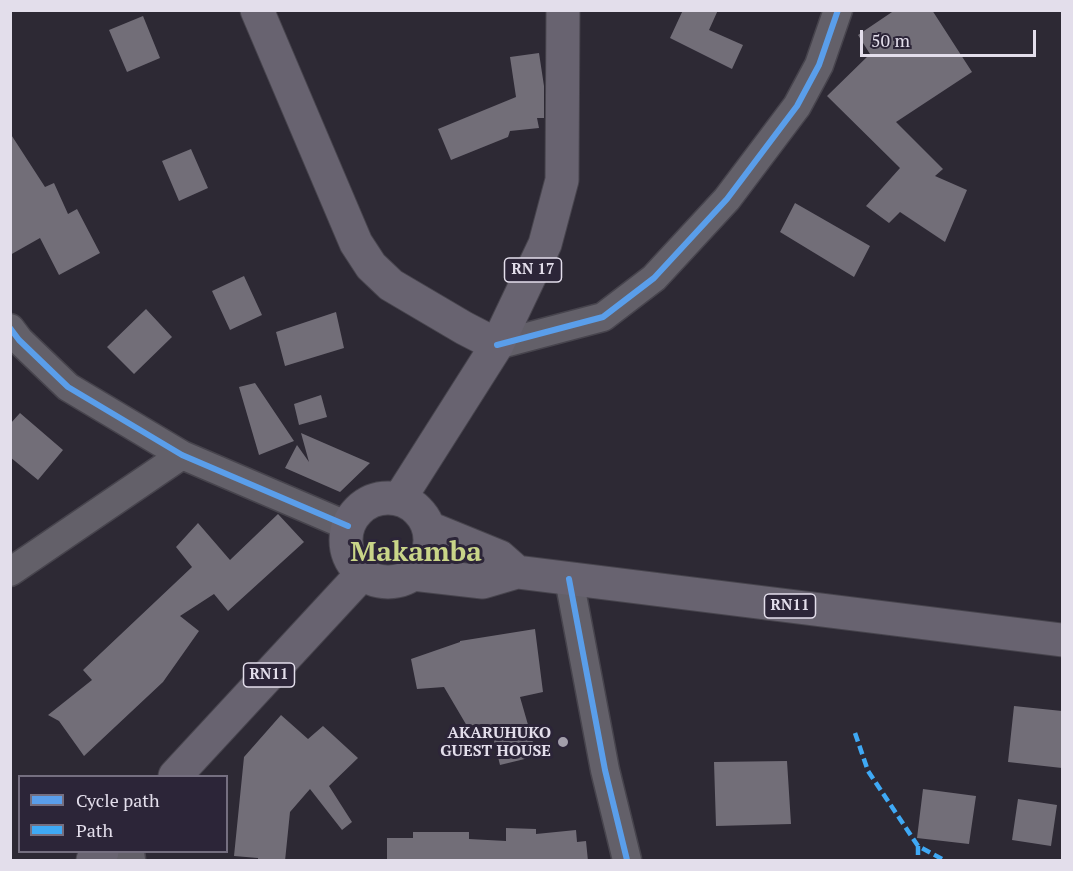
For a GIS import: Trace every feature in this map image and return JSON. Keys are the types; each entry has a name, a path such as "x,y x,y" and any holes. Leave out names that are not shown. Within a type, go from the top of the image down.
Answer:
{"main road":[{"path":"256,10 356,243 371,266 391,285 497,345"},
{"name":"RN 17","path":"400,498 497,345 545,244 562,180 563,10"},
{"path":"362,574 351,561 345,543 348,526 360,508 381,498 400,498"},
{"name":"RN11","path":"400,498 420,511 429,528 500,557 517,572"},
{"path":"413,574 425,562 428,554 431,545 429,528"},
{"name":"RN11","path":"177,775 362,574 379,581 396,581 413,574 483,582 517,572 1062,640"}],"street":[{"path":"497,345 603,317 654,278 727,199 797,106 819,65 838,10"},
{"path":"10,328 19,340 68,387 182,454 348,526"},
{"path":"10,572 182,454"},
{"path":"569,579 605,770 627,861"}],"building":[{"path":"683,10 718,10 709,30 743,45 732,69 670,38"},
{"path":"895,10 932,10 972,72 896,122 943,169 935,176 967,190 945,242 900,212 889,223 866,206 900,168 827,96 870,54 858,35"},
{"path":"143,16 160,58 127,72 109,30"},
{"path":"539,53 544,86 544,118 537,118 539,128 510,131 508,137 451,160 438,129 516,97 510,57"},
{"path":"10,133 45,187 54,183 68,214 77,209 100,253 59,275 40,238 10,255"},
{"path":"191,149 208,188 179,201 162,161"},
{"path":"795,203 870,246 854,277 780,232"},
{"path":"244,276 262,315 230,330 212,291"},
{"path":"146,309 172,337 134,374 107,347"},
{"path":"336,312 344,348 285,366 276,332"},
{"path":"255,383 294,441 259,455 239,387"},
{"path":"321,395 327,417 299,425 294,404"},
{"path":"20,413 63,450 38,480 10,457 10,424"},
{"path":"301,433 370,463 340,492 285,468 297,445 309,462"},
{"path":"278,514 304,542 228,611 214,594 180,616 199,631 163,682 84,756 59,721 48,715 92,680 83,670 192,567 176,547 198,523 230,560"},
{"path":"535,629 543,692 520,697 537,756 500,765 493,737 485,737 482,724 467,726 444,687 417,689 411,659 460,641"},
{"path":"1014,706 1062,711 1062,768 1008,762"},
{"path":"281,715 308,739 323,726 358,758 329,786 352,822 342,830 310,789 290,812 285,861 258,861 258,858 234,856 244,757"},
{"path":"787,761 791,824 716,826 714,762"},
{"path":"923,789 976,796 969,844 917,838"},
{"path":"1018,799 1057,805 1051,846 1012,840"},
{"path":"506,828 536,829 536,834 576,830 577,842 586,841 588,861 387,861 387,838 413,838 413,832 469,832 469,839 506,841"}],"marked path":[{"path":"855,733 868,771 918,846 944,860"},
{"path":"918,846 918,860"}],"cycle path":[{"path":"497,345 603,317 654,278 727,199 797,106 819,65 838,10"},
{"path":"10,328 19,340 68,387 182,455 348,526"},
{"path":"569,579 605,770 627,860"}],"place":[{"name":"AKARUHUKO GUEST HOUSE","path":"563,742"}],"district":[{"name":"Makamba","path":"416,553"}]}
